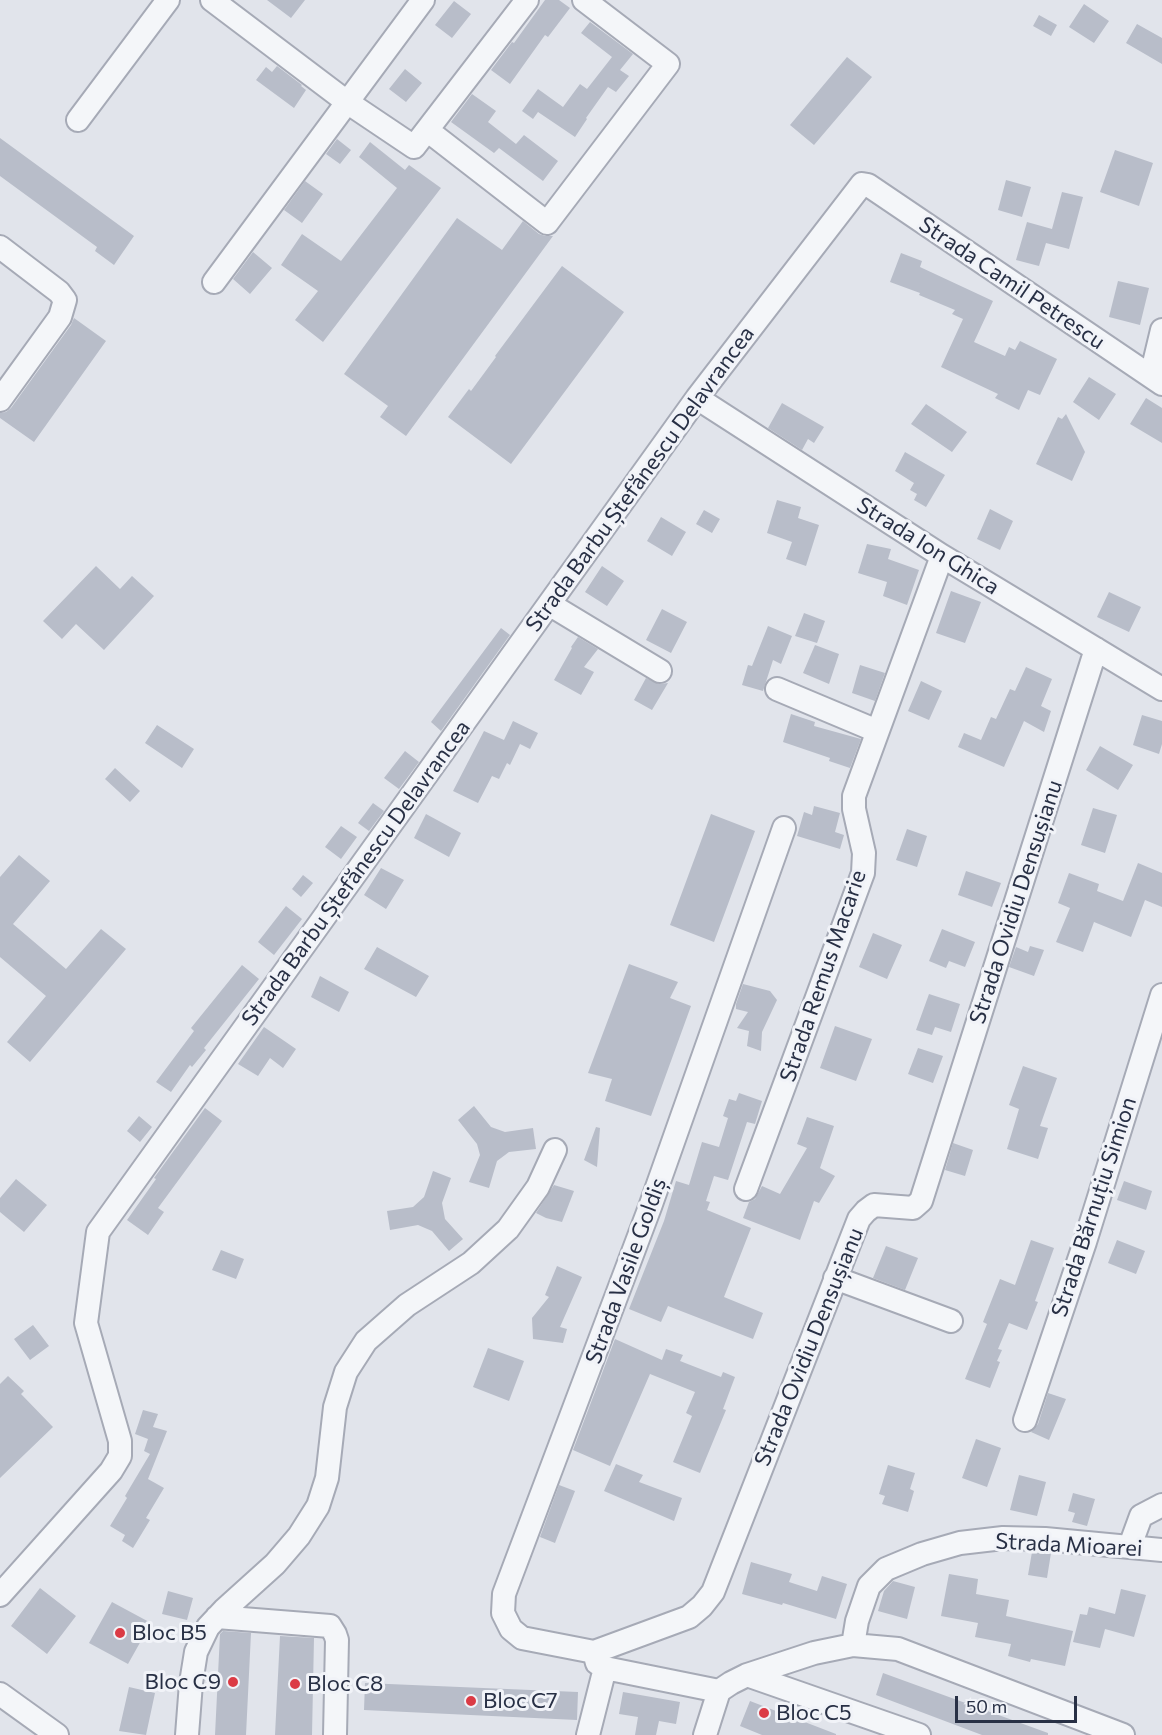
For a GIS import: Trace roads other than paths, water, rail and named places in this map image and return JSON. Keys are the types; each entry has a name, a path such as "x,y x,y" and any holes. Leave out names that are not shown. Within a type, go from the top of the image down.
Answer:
{"street":[{"path":"78,120 168,0"},
{"path":"212,0 347,102 414,147 527,0"},
{"path":"214,282 423,0"},
{"path":"427,130 547,223 668,64 584,0"},
{"name":"Strada Camil Petrescu","path":"862,184 868,185 1156,380"},
{"name":"Strada Barbu Ștefănescu Delavrancea","path":"0,1595 111,1471 120,1456 120,1441 86,1323 98,1232 697,398 862,184"},
{"path":"0,247 59,292 65,300 60,317 0,400"},
{"path":"1156,380 1162,330"},
{"name":"Strada Ion Ghica","path":"697,398 942,556 1162,688"},
{"name":"Strada Remus Macarie","path":"746,1189 863,873 864,853 854,809 854,796 942,556"},
{"path":"549,604 660,671"},
{"name":"Strada Ovidiu Densușianu","path":"600,1660 611,1647 689,1617 713,1592 859,1219 874,1205 913,1208 921,1201 1096,649"},
{"path":"777,689 877,731"},
{"name":"Strada Vasile Goldiș","path":"600,1660 522,1638 511,1629 503,1613 504,1594 650,1207 784,828"},
{"name":"Strada Bărnuțiu Simion","path":"1025,1420 1085,1242 1162,995"},
{"path":"187,1735 196,1652 208,1627 275,1564 299,1536 318,1506 327,1479 335,1407 346,1372 366,1341 407,1305 471,1263 508,1229 538,1186 555,1150"},
{"path":"835,1278 951,1321"},
{"path":"1130,1546 1141,1516 1162,1505"},
{"name":"Strada Mioarei","path":"853,1645 857,1621 869,1586 886,1569 922,1554 960,1543 1003,1538 1045,1539 1162,1550"},
{"path":"217,1617 330,1626 337,1640 335,1735"},
{"path":"588,1735 600,1660 718,1691 747,1675 813,1653 853,1645 898,1649 1123,1735"},
{"path":"747,1675 919,1735"},
{"path":"705,1735 718,1691"},
{"path":"0,1694 57,1735"}],"place":[{"name":"Bloc B5","path":"120,1633"},
{"name":"Bloc C9","path":"233,1682"},
{"name":"Bloc C8","path":"295,1684"},
{"name":"Bloc C7","path":"471,1701"},
{"name":"Bloc C5","path":"764,1713"}]}
